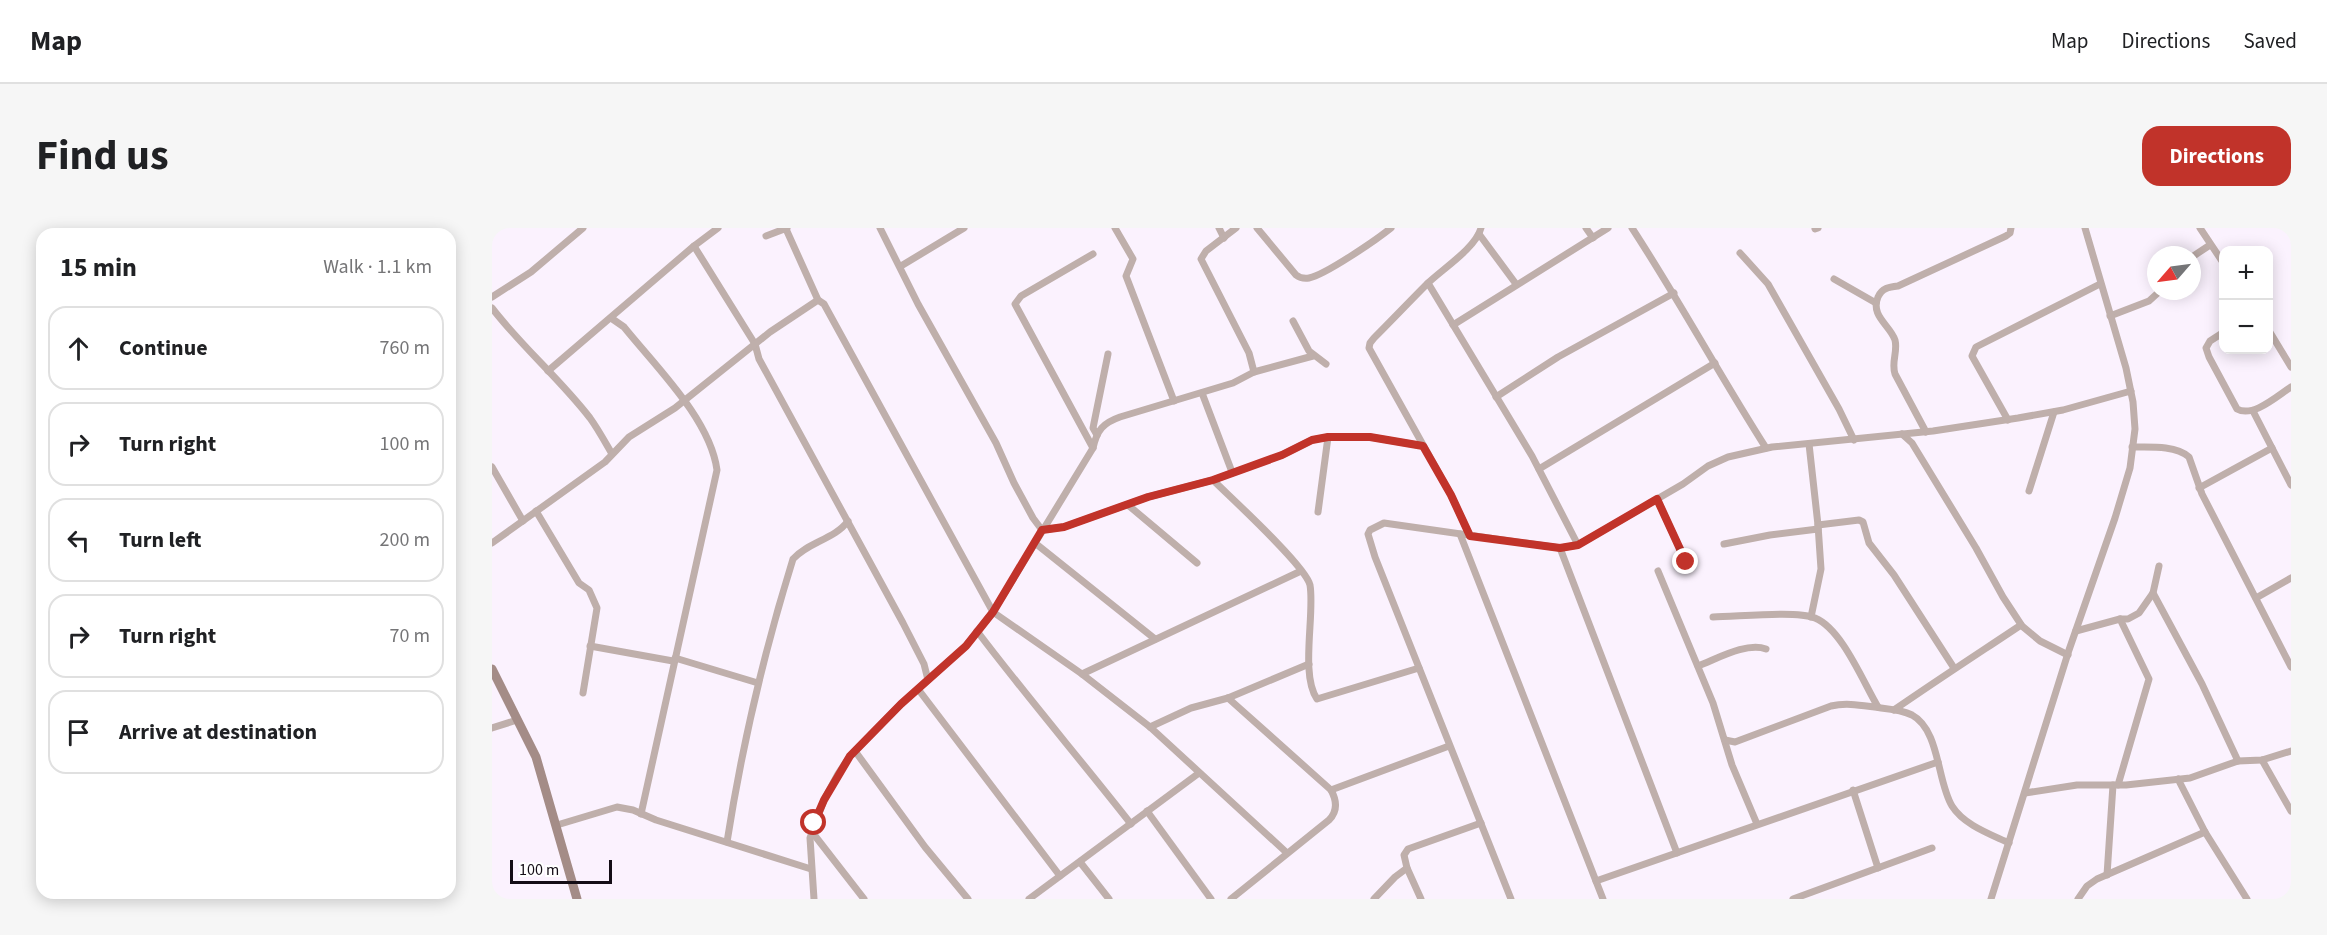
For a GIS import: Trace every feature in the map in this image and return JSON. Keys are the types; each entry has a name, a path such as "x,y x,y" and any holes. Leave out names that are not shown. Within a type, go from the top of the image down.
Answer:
{"main road":[{"path":"492,669 536,757 577,899"}],"street":[{"path":"492,297 531,272 583,228"},
{"path":"548,371 718,228"},
{"path":"766,236 786,228 818,300 824,304 964,563 993,612 1082,674 1150,727 1287,853"},
{"path":"880,228 918,304 996,443 1014,483 1042,530"},
{"path":"901,266 964,228"},
{"path":"1115,228 1132,255 1133,262 1126,276 1174,401"},
{"path":"1219,228 1224,238"},
{"path":"1236,228 1206,251 1201,259 1249,353 1254,372"},
{"path":"1257,228 1296,275 1303,279 1311,278 1334,265 1391,228"},
{"path":"1586,228 1593,238"},
{"path":"1453,325 1608,228"},
{"path":"1632,228 1674,293 1766,448"},
{"path":"1926,432 1892,366 1895,340 1876,310 1881,291 1888,287 1898,286 2006,236 2010,233 2011,228"},
{"path":"1991,899 2068,655 2124,493 2130,468 2135,429 2131,391 2085,228"},
{"path":"2200,228 2219,258"},
{"path":"1470,536 1451,495 1369,348 1370,343 1480,231 1516,284"},
{"path":"2201,251 2210,245"},
{"path":"694,246 755,344 759,359 924,664 928,680"},
{"path":"1740,253 1767,284 1839,409 1854,440"},
{"path":"1093,448 1016,304 1021,296 1094,254"},
{"path":"1834,279 1876,303"},
{"path":"1428,283 1539,469 1578,545"},
{"path":"2008,420 1972,356 1972,352 1976,347 2100,284"},
{"path":"1496,397 1558,357 1674,293"},
{"path":"492,543 605,462 629,437 684,401 755,344 818,300"},
{"path":"2110,316 2150,300"},
{"path":"492,308 590,419 612,454"},
{"path":"611,318 624,327 693,410 709,440 717,470 641,813"},
{"path":"1293,321 1314,356 1326,364"},
{"path":"2219,335 2206,348 2232,403 2242,412 2253,411 2291,387"},
{"path":"2273,337 2291,367"},
{"path":"1097,435 1093,428 1108,354"},
{"path":"814,899 810,838 824,800 838,774 855,751 966,646 993,612 1093,448 1097,435 1106,422 1233,383 1254,372 1314,356"},
{"path":"1539,469 1714,363"},
{"path":"1511,899 1419,668 1368,534 1370,530 1384,523 1560,548 1578,545 1683,484 1708,466 1728,457 1766,448 1926,432 2008,420 2054,412 2131,391"},
{"path":"1202,393 1232,472"},
{"path":"2253,411 2291,485"},
{"path":"2029,491 2054,412"},
{"path":"1912,443 1917,433"},
{"path":"1902,434 1912,443 2021,625 2040,641 2068,655"},
{"path":"1042,530 1064,527 1148,497 1213,480 1282,455 1312,440 1328,437 1370,437 1423,446"},
{"path":"1318,512 1328,437"},
{"path":"1809,444 1821,569 1811,617"},
{"path":"2132,447 2154,447 2186,454 2192,462 2199,488 2291,667"},
{"path":"2199,488 2272,448"},
{"path":"492,466 523,521"},
{"path":"1213,480 1274,540 1310,583 1309,664 1314,695 1317,699 1419,668"},
{"path":"1657,499 1686,562"},
{"path":"1128,505 1197,562"},
{"path":"536,511 579,583 588,590 597,609 583,693"},
{"path":"1724,544 1859,520 1863,522 1869,543 1894,575 1954,668"},
{"path":"727,842 738,773 758,682 772,626 793,559 798,552 842,529 848,521"},
{"path":"842,529 854,531"},
{"path":"1460,534 1603,899"},
{"path":"1035,543 1155,639"},
{"path":"1560,548 1677,853"},
{"path":"2076,631 2120,619 2128,620 2139,613 2153,593 2159,566"},
{"path":"1082,674 1301,571"},
{"path":"1658,571 1698,666 1728,751 1758,824"},
{"path":"2256,598 2291,578"},
{"path":"2153,593 2202,684 2238,761"},
{"path":"1713,617 1772,615 1811,617 1824,624 1833,632 1878,707"},
{"path":"2107,875 2116,785 2149,679 2120,619"},
{"path":"1894,710 2021,625"},
{"path":"978,631 1026,695 1131,824"},
{"path":"590,646 674,659 758,682"},
{"path":"1698,666 1743,650 1759,646 1766,649"},
{"path":"924,664 938,671"},
{"path":"1150,727 1191,708 1227,698 1309,664"},
{"path":"918,689 1060,876"},
{"path":"1227,698 1332,790 1337,807 1334,815 1231,899"},
{"path":"1728,751 1735,742 1844,703 1878,707 1912,715 1927,733 1938,762 1943,789 1957,813 1984,832 2009,843"},
{"path":"492,728 517,720"},
{"path":"1725,740 1735,742"},
{"path":"1332,790 1449,746"},
{"path":"855,751 925,847 968,899"},
{"path":"2025,793 2078,785 2116,785 2190,778 2238,761 2262,760 2291,751"},
{"path":"2262,760 2291,811"},
{"path":"1596,881 1938,762"},
{"path":"1029,899 1199,773"},
{"path":"2178,779 2205,832 2247,899"},
{"path":"1853,790 1878,868"},
{"path":"557,825 607,808 617,807 811,869"},
{"path":"1148,811 1211,899"},
{"path":"1421,899 1407,868 1404,855 1408,849 1481,823"},
{"path":"812,832 864,899"},
{"path":"2078,899 2087,886 2107,875 2205,832"},
{"path":"1793,899 1932,848"},
{"path":"1080,862 1109,899"},
{"path":"1374,899 1407,868"}],"route":[{"path":"814,823 824,800 850,756 901,704 966,646 993,612 1042,530 1064,527 1148,497 1213,480 1282,455 1312,440 1328,437 1370,437 1423,446 1451,495 1470,536 1560,548 1578,545 1657,499 1686,562"}]}
